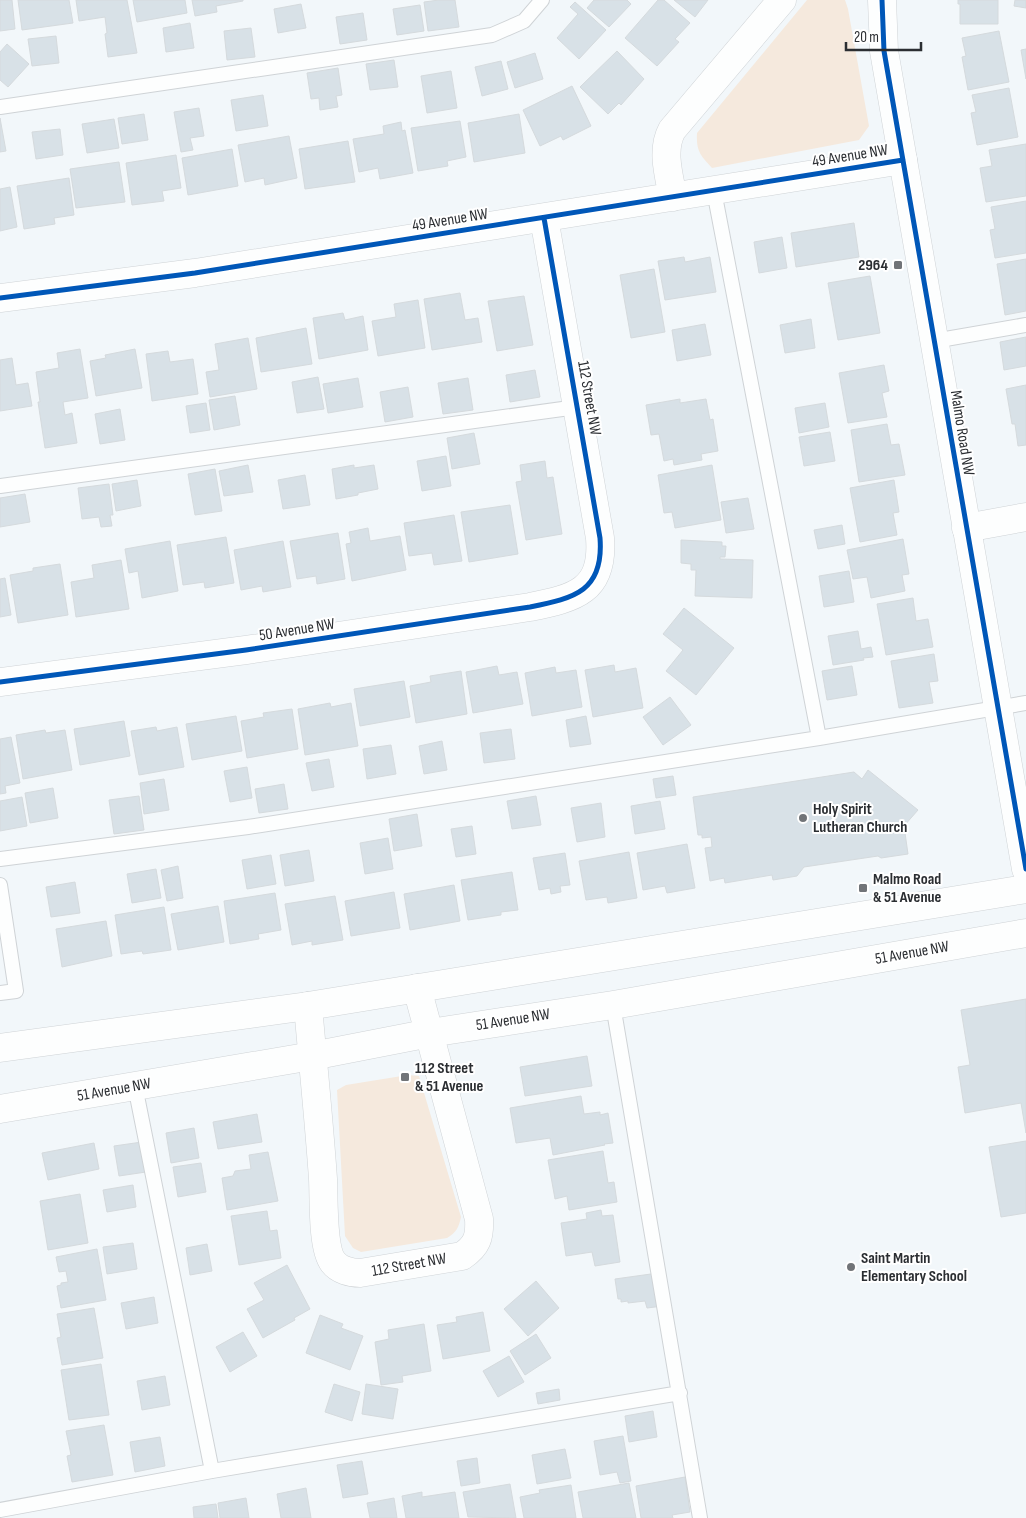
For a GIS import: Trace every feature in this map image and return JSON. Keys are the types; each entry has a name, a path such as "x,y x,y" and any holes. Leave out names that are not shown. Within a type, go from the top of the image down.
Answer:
{"street":[{"path":"673,197 666,154 668,137 782,0"},
{"name":"Malmo Road NW","path":"882,0 884,51 1026,869"},
{"name":"49 Avenue NW","path":"0,298 195,273 903,160"},
{"name":"112 Street NW","path":"544,218 600,538 601,551 598,566 591,582"},
{"path":"966,528 1026,517"},
{"name":"50 Avenue NW","path":"0,682 246,650 530,607 568,598 580,592 591,582"},
{"path":"0,1048 308,1006 1026,889"},
{"name":"51 Avenue NW","path":"0,1109 1026,933"},
{"name":"112 Street NW","path":"308,1006 323,1179 326,1242 333,1262 352,1273 360,1273 462,1256 472,1250 480,1230 479,1219 417,988"}],"lane":[{"path":"0,107 492,35 524,21 542,0"},
{"path":"714,191 819,738"},
{"path":"934,342 1026,325"},
{"path":"0,486 577,407"},
{"path":"0,859 248,827 819,738 1026,703"},
{"path":"0,886 16,991 0,993"},
{"path":"613,1004 700,1518"},
{"path":"135,1086 212,1471"},
{"path":"0,1510 212,1471 680,1393"}],"shaded area":[{"path":"807,0 845,0 869,126 859,140 712,168 704,160 700,152 697,144 697,133"},
{"path":"408,1075 419,1076 461,1217 460,1221 455,1232 447,1238 361,1252 353,1248 345,1236 337,1090 346,1085"}],"building":[{"path":"0,0 12,0 15,29 0,31"},
{"path":"18,0 69,0 73,23 22,30"},
{"path":"76,0 127,0 137,53 108,57 105,17 79,21"},
{"path":"133,0 185,0 187,13 137,22"},
{"path":"192,0 243,1 216,6 217,12 195,16"},
{"path":"455,0 459,27 428,31 424,2"},
{"path":"594,0 627,0 631,4 609,27 587,8"},
{"path":"658,0 664,0 690,23 675,39 679,42 657,66 625,38"},
{"path":"674,0 708,0 695,17"},
{"path":"958,0 998,0 998,24 960,24 960,4 958,4"},
{"path":"1015,0 1026,0 1026,8 1014,6"},
{"path":"575,2 606,30 579,59 557,38 578,14 570,7"},
{"path":"301,4 306,28 278,33 274,9"},
{"path":"420,5 424,31 397,35 393,9"},
{"path":"363,13 367,40 340,44 336,17"},
{"path":"190,23 194,48 166,52 163,28"},
{"path":"251,28 255,57 227,60 224,31"},
{"path":"999,31 1009,82 968,90 962,57 966,56 962,38"},
{"path":"56,36 59,63 32,66 28,39"},
{"path":"7,44 29,64 8,87 0,80 0,52"},
{"path":"1026,49 1026,79 1021,50"},
{"path":"617,51 644,79 621,105 619,103 608,114 580,87"},
{"path":"535,53 543,79 515,88 507,62"},
{"path":"394,60 398,87 370,90 366,64"},
{"path":"501,61 508,89 482,96 475,67"},
{"path":"338,68 342,95 336,96 338,107 320,110 319,98 311,99 307,73"},
{"path":"451,71 457,108 427,113 421,76"},
{"path":"572,86 591,126 563,140 561,136 540,146 523,110"},
{"path":"1009,88 1018,137 977,145 971,113 976,112 972,95"},
{"path":"263,95 268,126 236,131 231,100"},
{"path":"199,108 204,136 190,138 193,150 181,152 174,112"},
{"path":"144,114 148,140 122,144 118,118"},
{"path":"519,114 525,153 474,162 468,123"},
{"path":"0,118 6,151 0,152"},
{"path":"114,119 119,148 87,153 82,124"},
{"path":"460,121 466,157 447,161 448,166 418,171 411,128"},
{"path":"401,122 402,131 405,130 413,173 380,179 378,168 359,172 353,139 384,134 383,126"},
{"path":"60,129 63,155 36,159 32,132"},
{"path":"289,136 297,178 265,185 264,178 245,182 238,145"},
{"path":"348,141 355,182 305,189 299,149"},
{"path":"1026,144 1026,196 986,202 980,168 992,166 989,150"},
{"path":"232,149 238,186 188,195 182,158"},
{"path":"176,155 181,188 162,191 164,201 132,205 126,163"},
{"path":"119,162 125,202 76,208 70,169"},
{"path":"69,178 74,215 54,218 55,224 24,229 17,186"},
{"path":"10,187 17,227 0,231 0,189"},
{"path":"1026,201 1026,253 995,258 990,230 995,229 991,207"},
{"path":"854,223 859,257 796,267 791,233"},
{"path":"782,237 787,268 759,273 754,242"},
{"path":"684,257 685,262 710,257 716,292 665,300 658,261"},
{"path":"1026,259 1026,311 1005,315 997,264"},
{"path":"654,269 665,332 631,338 620,275"},
{"path":"870,276 880,333 838,340 828,283"},
{"path":"460,293 465,320 478,318 482,342 432,350 424,299"},
{"path":"524,296 533,345 497,351 488,301"},
{"path":"418,300 425,348 378,356 372,321 396,317 394,304"},
{"path":"343,313 345,320 363,316 368,350 319,359 313,318"},
{"path":"811,319 815,348 785,353 780,325"},
{"path":"705,324 711,355 677,361 672,330"},
{"path":"306,328 312,364 261,372 256,338"},
{"path":"1026,337 1026,366 1004,370 1000,342"},
{"path":"248,338 257,389 210,397 206,372 219,370 215,344"},
{"path":"80,349 88,398 63,402 65,415 72,413 77,443 45,448 38,402 40,402 36,372 59,368 57,353"},
{"path":"135,349 142,388 96,396 90,361 106,358 105,355"},
{"path":"168,351 170,362 193,359 198,394 152,401 146,354"},
{"path":"12,358 16,385 28,383 32,406 0,411 0,360"},
{"path":"884,365 889,391 882,393 887,417 848,423 839,373"},
{"path":"535,370 540,397 510,402 506,375"},
{"path":"318,377 324,409 297,413 292,382"},
{"path":"358,378 363,407 328,413 323,384"},
{"path":"468,378 473,410 443,414 438,383"},
{"path":"1026,385 1026,445 1018,446 1015,424 1012,424 1006,389"},
{"path":"408,387 413,417 385,422 380,392"},
{"path":"235,396 240,425 214,430 209,400"},
{"path":"680,399 680,403 706,399 710,420 713,419 718,451 701,454 702,460 674,465 673,459 664,461 659,434 651,435 646,405"},
{"path":"206,403 210,430 190,433 186,406"},
{"path":"825,403 829,427 799,433 795,408"},
{"path":"120,409 125,440 100,444 95,414"},
{"path":"887,424 891,445 899,444 905,475 859,482 851,430"},
{"path":"830,432 835,461 804,466 799,437"},
{"path":"474,433 480,464 452,469 447,438"},
{"path":"446,456 451,486 422,491 417,461"},
{"path":"545,461 547,478 553,477 562,534 526,540 516,482 522,481 520,465"},
{"path":"248,465 253,492 224,496 219,471"},
{"path":"354,465 354,468 374,465 378,489 336,499 332,469"},
{"path":"712,465 721,520 675,528 672,512 664,513 658,475"},
{"path":"215,469 222,511 195,515 188,474"},
{"path":"305,475 310,505 283,509 278,480"},
{"path":"137,480 141,506 116,511 112,484"},
{"path":"894,480 899,512 893,513 897,535 860,542 850,488"},
{"path":"109,484 113,515 110,515 112,526 101,527 99,517 82,519 78,488"},
{"path":"25,494 30,522 0,527 0,498"},
{"path":"748,498 754,529 726,533 721,502"},
{"path":"510,505 518,554 469,562 461,512"},
{"path":"454,515 462,561 434,565 432,553 409,556 404,523"},
{"path":"842,525 845,544 818,549 814,530"},
{"path":"368,528 370,541 400,536 406,570 352,581 346,544 351,543 349,532"},
{"path":"338,533 345,579 317,584 316,576 297,579 290,541"},
{"path":"226,537 234,583 205,588 204,582 183,585 177,545"},
{"path":"903,539 909,574 902,575 905,591 871,598 867,577 853,579 847,550"},
{"path":"681,540 722,542 722,546 726,546 725,557 720,557 720,559 753,560 752,598 695,596 696,570 691,570 691,564 681,563"},
{"path":"170,541 178,591 142,598 138,571 129,573 125,549"},
{"path":"283,541 291,587 263,592 262,586 241,590 234,550"},
{"path":"121,560 129,609 76,617 71,582 94,578 92,565"},
{"path":"60,564 68,615 18,623 10,575 33,571 33,568"},
{"path":"849,571 854,602 824,607 819,576"},
{"path":"5,578 11,615 0,617 0,579"},
{"path":"913,598 916,621 928,619 933,647 886,655 877,604"},
{"path":"684,608 734,648 696,695 666,671 683,650 663,634"},
{"path":"858,631 861,649 871,647 873,657 833,665 828,636"},
{"path":"934,654 938,681 929,682 933,703 899,708 891,661"},
{"path":"614,665 615,672 636,668 643,708 593,717 585,670"},
{"path":"497,666 499,675 517,672 523,704 473,713 466,672"},
{"path":"852,666 857,695 827,700 822,671"},
{"path":"555,667 556,673 576,670 582,707 532,716 525,673"},
{"path":"461,671 467,714 416,723 410,686 431,682 430,676"},
{"path":"404,681 410,717 360,726 354,689"},
{"path":"670,697 691,725 663,745 643,717"},
{"path":"330,703 331,707 351,703 358,746 305,755 298,709"},
{"path":"292,709 298,749 247,758 241,721 264,717 263,713"},
{"path":"236,716 242,751 192,760 186,724"},
{"path":"586,716 591,744 570,747 566,720"},
{"path":"124,721 130,756 80,765 74,729"},
{"path":"156,727 157,731 177,727 184,767 139,775 131,731"},
{"path":"511,729 515,759 484,763 480,733"},
{"path":"45,730 46,733 65,730 72,770 23,779 16,735"},
{"path":"11,737 20,783 5,786 6,793 0,794 0,739"},
{"path":"442,741 447,770 424,774 419,746"},
{"path":"391,745 396,774 367,779 363,749"},
{"path":"329,759 334,787 312,791 306,763"},
{"path":"247,767 252,798 230,802 224,771"},
{"name":"Holy Spirit Lutheran Church","path":"868,770 918,810 904,826 908,854 881,858 878,856 804,867 797,876 773,880 772,875 725,883 724,878 710,881 705,848 712,847 711,837 702,838 702,835 698,835 693,797 854,772 862,779"},
{"path":"673,776 676,795 656,798 653,779"},
{"path":"164,779 169,810 144,814 140,783"},
{"path":"284,784 288,809 259,813 255,789"},
{"path":"53,788 58,818 30,823 25,793"},
{"path":"139,796 144,830 114,834 109,800"},
{"path":"536,796 541,825 512,829 507,801"},
{"path":"22,797 27,826 0,831 0,801"},
{"path":"660,801 665,829 635,834 631,806"},
{"path":"601,803 605,837 577,842 571,808"},
{"path":"417,814 422,846 394,851 389,819"},
{"path":"472,826 476,854 456,857 451,829"},
{"path":"388,838 393,869 365,874 360,843"},
{"path":"687,844 695,888 667,893 665,886 643,890 637,853"},
{"path":"309,850 314,881 285,886 280,855"},
{"path":"629,852 637,898 608,903 607,897 586,900 579,861"},
{"path":"565,853 570,885 560,886 561,892 551,894 550,888 539,890 533,858"},
{"path":"271,855 276,884 247,889 242,860"},
{"path":"178,866 183,898 167,901 161,870"},
{"path":"156,869 161,898 132,903 127,874"},
{"path":"512,872 518,910 501,912 501,915 468,920 461,880"},
{"path":"75,882 80,913 51,917 46,887"},
{"path":"454,885 460,921 410,930 404,894"},
{"path":"394,892 400,928 351,936 345,901"},
{"path":"275,893 281,930 258,934 259,939 230,944 224,901"},
{"path":"335,896 343,940 312,945 312,941 292,945 285,904"},
{"path":"218,906 224,942 178,950 171,914"},
{"path":"164,907 171,950 143,954 142,951 121,954 115,915"},
{"path":"106,921 112,956 62,967 56,929"},
{"path":"1026,999 1026,1133 1021,1103 965,1113 958,1067 970,1065 961,1010"},
{"path":"587,1056 592,1086 525,1096 520,1067"},
{"path":"581,1096 584,1114 600,1112 600,1115 608,1113 613,1143 553,1155 550,1138 516,1143 510,1108"},
{"path":"257,1114 262,1142 218,1149 213,1122"},
{"path":"194,1128 199,1158 171,1163 166,1133"},
{"path":"1026,1141 1026,1213 1001,1217 989,1147"},
{"path":"142,1142 146,1172 119,1176 114,1146"},
{"path":"94,1143 99,1169 48,1180 42,1153"},
{"path":"603,1151 608,1183 614,1182 617,1202 569,1210 567,1196 555,1199 548,1160"},
{"path":"268,1152 278,1201 227,1210 222,1178 233,1176 235,1171 251,1169 249,1155"},
{"path":"201,1163 206,1192 178,1197 173,1167"},
{"path":"133,1185 136,1207 107,1212 103,1190"},
{"path":"80,1194 88,1243 48,1250 40,1201"},
{"path":"601,1210 602,1216 613,1215 620,1262 595,1266 592,1252 566,1256 561,1223 587,1219 586,1213"},
{"path":"267,1211 270,1231 277,1230 281,1258 239,1265 231,1216"},
{"path":"133,1243 137,1269 107,1274 103,1247"},
{"path":"207,1244 212,1271 190,1275 186,1248"},
{"path":"97,1249 106,1300 61,1308 57,1286 68,1282 66,1271 59,1272 56,1257"},
{"path":"287,1265 310,1309 263,1338 247,1309 264,1300 254,1283"},
{"path":"658,1273 663,1306 647,1308 645,1301 628,1303 628,1301 621,1302 621,1299 618,1299 615,1279"},
{"path":"536,1281 559,1308 528,1336 504,1309"},
{"path":"154,1297 158,1323 126,1329 121,1303"},
{"path":"94,1308 103,1358 62,1365 57,1338 61,1337 57,1314"},
{"path":"483,1312 490,1351 443,1359 437,1325 457,1322 456,1317"},
{"path":"320,1315 343,1324 341,1328 363,1336 350,1370 306,1353"},
{"path":"424,1324 431,1371 402,1376 403,1382 381,1385 375,1342 389,1339 388,1330"},
{"path":"243,1332 257,1356 230,1372 216,1347"},
{"path":"536,1334 551,1358 525,1375 510,1351"},
{"path":"509,1356 524,1382 498,1397 483,1371"},
{"path":"101,1364 109,1415 69,1420 61,1370"},
{"path":"165,1376 170,1405 142,1410 137,1381"},
{"path":"334,1384 360,1392 352,1421 325,1412"},
{"path":"366,1384 398,1389 393,1419 362,1414"},
{"path":"559,1389 560,1400 538,1404 536,1393"},
{"path":"653,1411 657,1437 629,1442 625,1416"},
{"path":"104,1425 113,1475 72,1482 67,1456 71,1455 66,1431"},
{"path":"623,1436 631,1481 620,1483 617,1472 600,1475 594,1441"},
{"path":"160,1437 165,1466 135,1472 130,1442"},
{"path":"565,1449 571,1478 537,1484 532,1455"},
{"path":"477,1458 480,1483 461,1486 457,1461"},
{"path":"362,1461 368,1494 343,1498 337,1465"},
{"path":"685,1477 690,1512 672,1515 673,1518 641,1518 636,1486"},
{"path":"629,1483 636,1518 583,1518 578,1492"},
{"path":"510,1484 516,1518 468,1517 463,1492"},
{"path":"571,1485 576,1518 524,1518 520,1497 540,1493 539,1490"},
{"path":"306,1488 311,1518 281,1518 277,1494"},
{"path":"422,1492 422,1497 455,1492 459,1518 406,1518 402,1496"},
{"path":"246,1498 249,1518 220,1518 218,1503"},
{"path":"394,1498 397,1518 370,1518 367,1503"},
{"path":"216,1504 218,1518 194,1518 193,1507"}],"cycle path":[{"path":"882,0 884,51 1026,869"},
{"path":"0,298 195,273 903,160"},
{"path":"0,682 246,650 530,607 560,600 583,589 591,581 597,570 600,556 600,538 544,218"}],"place":[{"name":"2964","path":"898,265"},
{"name":"Holy Spirit Lutheran Church","path":"803,818"},
{"name":"Malmo Road & 51 Avenue","path":"863,888"},
{"name":"112 Street & 51 Avenue","path":"405,1077"},
{"name":"Saint Martin Elementary School","path":"851,1267"}]}
